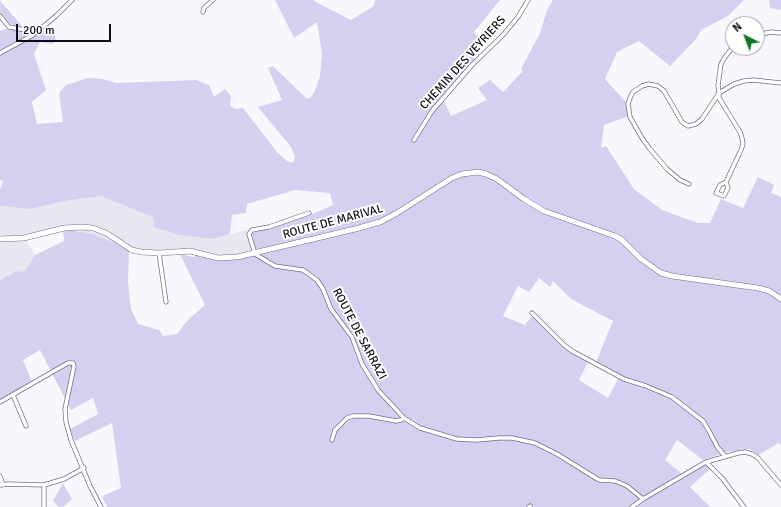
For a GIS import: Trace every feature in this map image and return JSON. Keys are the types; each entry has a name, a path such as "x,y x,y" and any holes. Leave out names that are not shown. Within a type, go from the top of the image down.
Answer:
{"main road":[{"name":"ROUTE DE MARIVAL","path":"0,239 24,238 64,228 81,227 93,228 106,233 138,252 158,253 190,251 224,258 255,254 380,222 452,178 462,174 478,172 497,178 524,199 544,211 615,236 622,240 641,259 661,273 672,276 758,288 769,291 781,299"}],"street":[{"path":"0,53 37,32 72,0"},
{"path":"203,12 204,8 213,0"},
{"name":"CHEMIN DES VEYRIERS","path":"414,140 432,111 472,65 503,35 518,17 528,0"},
{"path":"0,16 9,27 37,32"},
{"path":"765,33 781,33"},
{"path":"726,56 722,64 718,85 719,98 740,132 743,144 726,182"},
{"path":"689,184 680,180 667,169 642,138 630,117 628,104 633,92 642,86 649,84 658,86 664,92 682,122 685,125 692,126 702,119 719,94 734,84 753,80 781,83"},
{"path":"255,254 249,234 252,230 269,227 309,213"},
{"path":"158,253 166,302"},
{"name":"ROUTE DE SARRAZI","path":"255,254 275,266 303,270 317,280 323,289 331,309 352,337 362,364 378,390 404,418 420,428 457,439 512,438 535,444 557,454 599,480 615,482 627,486 643,499"},
{"path":"532,313 572,351 624,379 672,397 703,421 718,448 725,456"},
{"path":"0,402 68,363 73,363 74,366 65,409 65,416 71,440 84,468 90,486 101,507"},
{"path":"13,395 26,426"},
{"path":"332,440 335,430 348,418 353,416 369,416 396,421 404,418"},
{"path":"632,507 706,462 738,452 752,454 758,458 781,485"},
{"path":"706,462 722,478 744,507"},
{"path":"0,476 1,485 44,485 64,479 84,468"},
{"path":"44,485 44,507"}],"shaded area":[{"path":"0,0 22,26 9,23 0,12"},
{"path":"275,0 314,0 351,20 374,6 375,0 500,0 474,32 478,37 465,51 475,59 442,97 451,116 487,100 478,88 490,80 503,92 523,71 521,69 540,33 547,10 553,0 744,0 728,16 725,16 725,18 701,30 696,39 670,66 639,41 617,52 605,79 627,103 629,116 604,125 601,148 606,146 634,189 662,210 698,223 710,223 721,199 743,208 758,177 774,185 771,193 781,197 781,446 779,443 758,455 750,449 727,452 703,460 677,440 665,460 685,476 706,464 710,469 690,487 710,507 107,507 102,496 121,488 112,423 75,441 70,429 98,414 93,398 71,410 40,350 23,360 32,382 0,401 0,280 15,272 25,271 35,255 64,241 63,229 93,234 129,249 128,282 131,309 138,324 159,330 163,336 177,334 187,321 205,305 180,254 193,257 200,255 213,259 257,253 252,231 271,228 290,222 333,205 330,193 295,190 247,204 246,213 232,215 230,234 213,239 179,235 154,227 153,217 101,196 65,201 30,209 0,206 0,190 3,181 0,180 0,31 5,29 28,32 35,36 47,27 54,30 56,41 53,44 40,42 34,54 46,90 32,102 37,124 63,122 59,93 66,85 88,78 103,79 116,83 196,80 209,85 214,97 225,89 231,96 230,106 235,109 243,108 277,152 287,161 293,163 295,157 291,147 258,107 282,100 268,68 273,66 307,99 314,93 320,76 322,53 317,22 294,38","holes":["539,278 550,287 553,281 571,299 613,321 596,362 620,375 608,398 579,380 588,362 560,345 532,316 525,325 503,316 518,286 529,292"]},
{"path":"769,0 781,0 781,10 770,8"},
{"path":"101,196 213,239 247,230 253,255 242,258 185,253 146,254 63,229 25,239 35,255 25,271 15,272 0,280 0,206 30,209 65,201"},
{"path":"63,483 72,499 63,507 59,507 53,501"}]}
